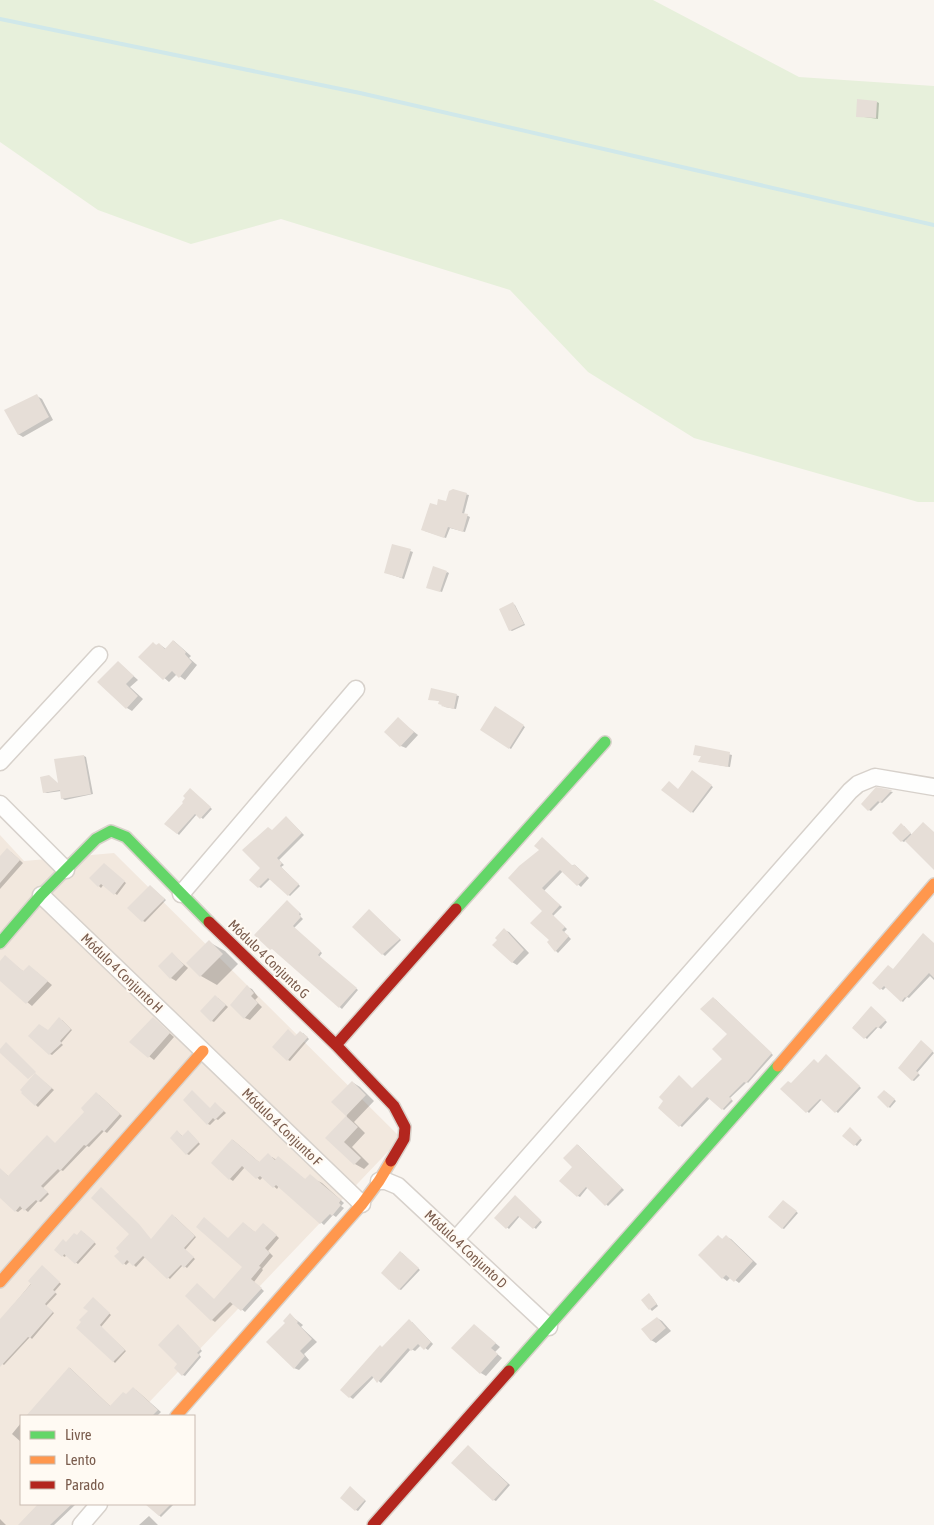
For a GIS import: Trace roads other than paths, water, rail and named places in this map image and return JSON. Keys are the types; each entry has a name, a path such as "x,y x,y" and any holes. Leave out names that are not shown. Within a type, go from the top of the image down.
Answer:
{"street":[{"path":"0,762 99,655"},
{"path":"181,894 356,689"},
{"path":"336,1045 605,742"},
{"path":"456,1239 850,791 858,784 875,777 934,788"},
{"path":"0,804 66,870"},
{"name":"Módulo 4 Conjunto G","path":"0,943 41,895 96,839 111,831 126,837 181,894 336,1045 394,1106 405,1127 402,1144 380,1181 362,1204 177,1415"},
{"path":"373,1525 766,1080 934,884"},
{"name":"Módulo 4 Conjunto H","path":"41,895 203,1051"},
{"path":"0,1282 203,1051"},
{"name":"Módulo 4 Conjunto F","path":"203,1051 362,1204"},
{"name":"Módulo 4 Conjunto D","path":"380,1181 386,1180 398,1186 549,1327"},
{"path":"81,1525 99,1505"}],"waterway":[{"path":"0,19 360,93 934,225"}]}
